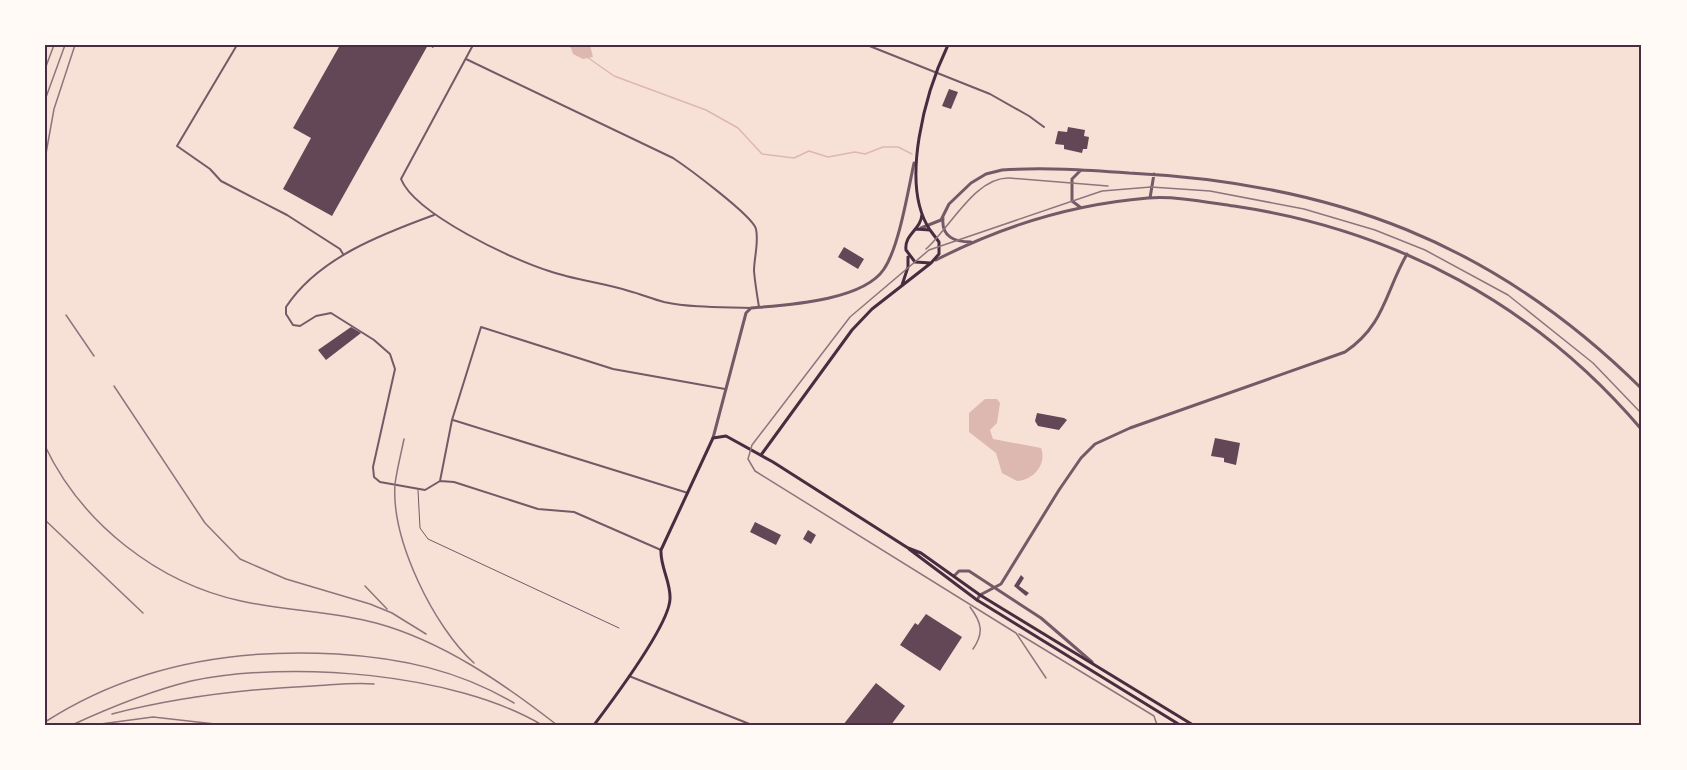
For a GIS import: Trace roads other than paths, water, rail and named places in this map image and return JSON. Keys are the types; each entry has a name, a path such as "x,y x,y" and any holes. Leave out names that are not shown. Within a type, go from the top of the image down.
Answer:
{"main road":[{"path":"761,455 852,330 872,309 936,260 940,245 936,235 927,225 922,212 914,163 934,74 948,45"},
{"path":"900,289 908,267 906,241 920,224 922,212"},
{"path":"916,229 930,230"},
{"path":"908,255 915,262 931,263"},
{"path":"594,725 660,628 669,607 670,598 661,550 713,438 726,435 954,576 980,595 1193,725"},
{"path":"908,548 977,600 1180,725"}],"street":[{"path":"237,45 177,146 210,169 221,181 287,215 340,249 343,254"},
{"path":"473,45 401,179 405,189 425,210 514,258 550,272 630,291 663,302 695,307 759,308 840,294 863,287 878,277 890,258 914,163"},
{"path":"867,45 909,61 934,74 990,94 1044,127"},
{"path":"466,59 673,158 703,177 730,204 753,221 757,231 754,270 759,308"},
{"path":"921,228 938,222 958,194 986,174 1014,169 1154,174 1214,179 1282,190 1382,218 1420,233 1508,281 1577,330 1642,389"},
{"path":"1080,208 1072,201 1070,189 1072,178 1082,170"},
{"path":"1150,198 1154,174"},
{"path":"936,260 973,242 1080,208 1150,198 1220,204 1288,216 1370,239 1407,254 1491,297 1542,333 1611,393 1642,430"},
{"path":"434,214 343,254 296,294 286,307 286,314 293,325 300,326 316,316 331,314 374,340 390,354 395,369 373,467 374,477 380,482 429,490 440,482 454,482 538,509 574,512 661,550"},
{"path":"944,216 945,233 952,239 973,242"},
{"path":"977,600 980,595 1002,584 1081,458 1095,444 1130,428 1345,352 1364,339 1378,321 1407,254"},
{"path":"713,438 743,320 751,308"},
{"path":"440,482 452,420 481,327 613,369 725,389"},
{"path":"452,420 688,493"},
{"path":"954,576 964,569 996,588 1041,618 1097,667"},
{"path":"1076,663 1083,658 1082,653"},
{"path":"629,676 752,725"}],"lane":[{"path":"418,489 420,528 428,539 619,628"}],"waterway":[{"path":"587,57 614,76 706,110 738,128 762,154 794,158 809,151 828,157 855,152 865,154 883,147 898,147 912,154"}],"tram line":[{"path":"926,249 974,194 997,180 1009,178 1108,186"},
{"path":"1046,678 1016,633 755,471 748,459 752,445 850,317 929,250 1102,191 1151,187 1210,191 1304,209 1375,230 1425,250 1508,295 1593,363 1642,414"},
{"path":"970,607 980,628 979,638 973,649"},
{"path":"1019,634 1154,716 1157,725"}],"railway":[{"path":"45,69 54,45"},
{"path":"45,100 65,45"},
{"path":"45,159 54,109 75,45"},
{"path":"66,315 94,356"},
{"path":"114,386 205,523 240,559 286,579 370,604 392,613 426,634"},
{"path":"404,439 395,484 400,531 418,581 430,605 444,628 474,663"},
{"path":"45,446 80,501 101,525 152,565 210,592 241,601 359,619 401,631 471,665 557,725"},
{"path":"45,520 143,613"},
{"path":"365,586 387,609"},
{"path":"45,722 113,686 149,674 185,664 260,654 337,654 406,663 472,682 514,703"},
{"path":"72,725 131,700 191,681 275,672 323,672 419,683 464,693 506,707 542,725"},
{"path":"112,714 187,698 237,692 288,687 374,684"},
{"path":"93,725 153,717 224,725"}]}
